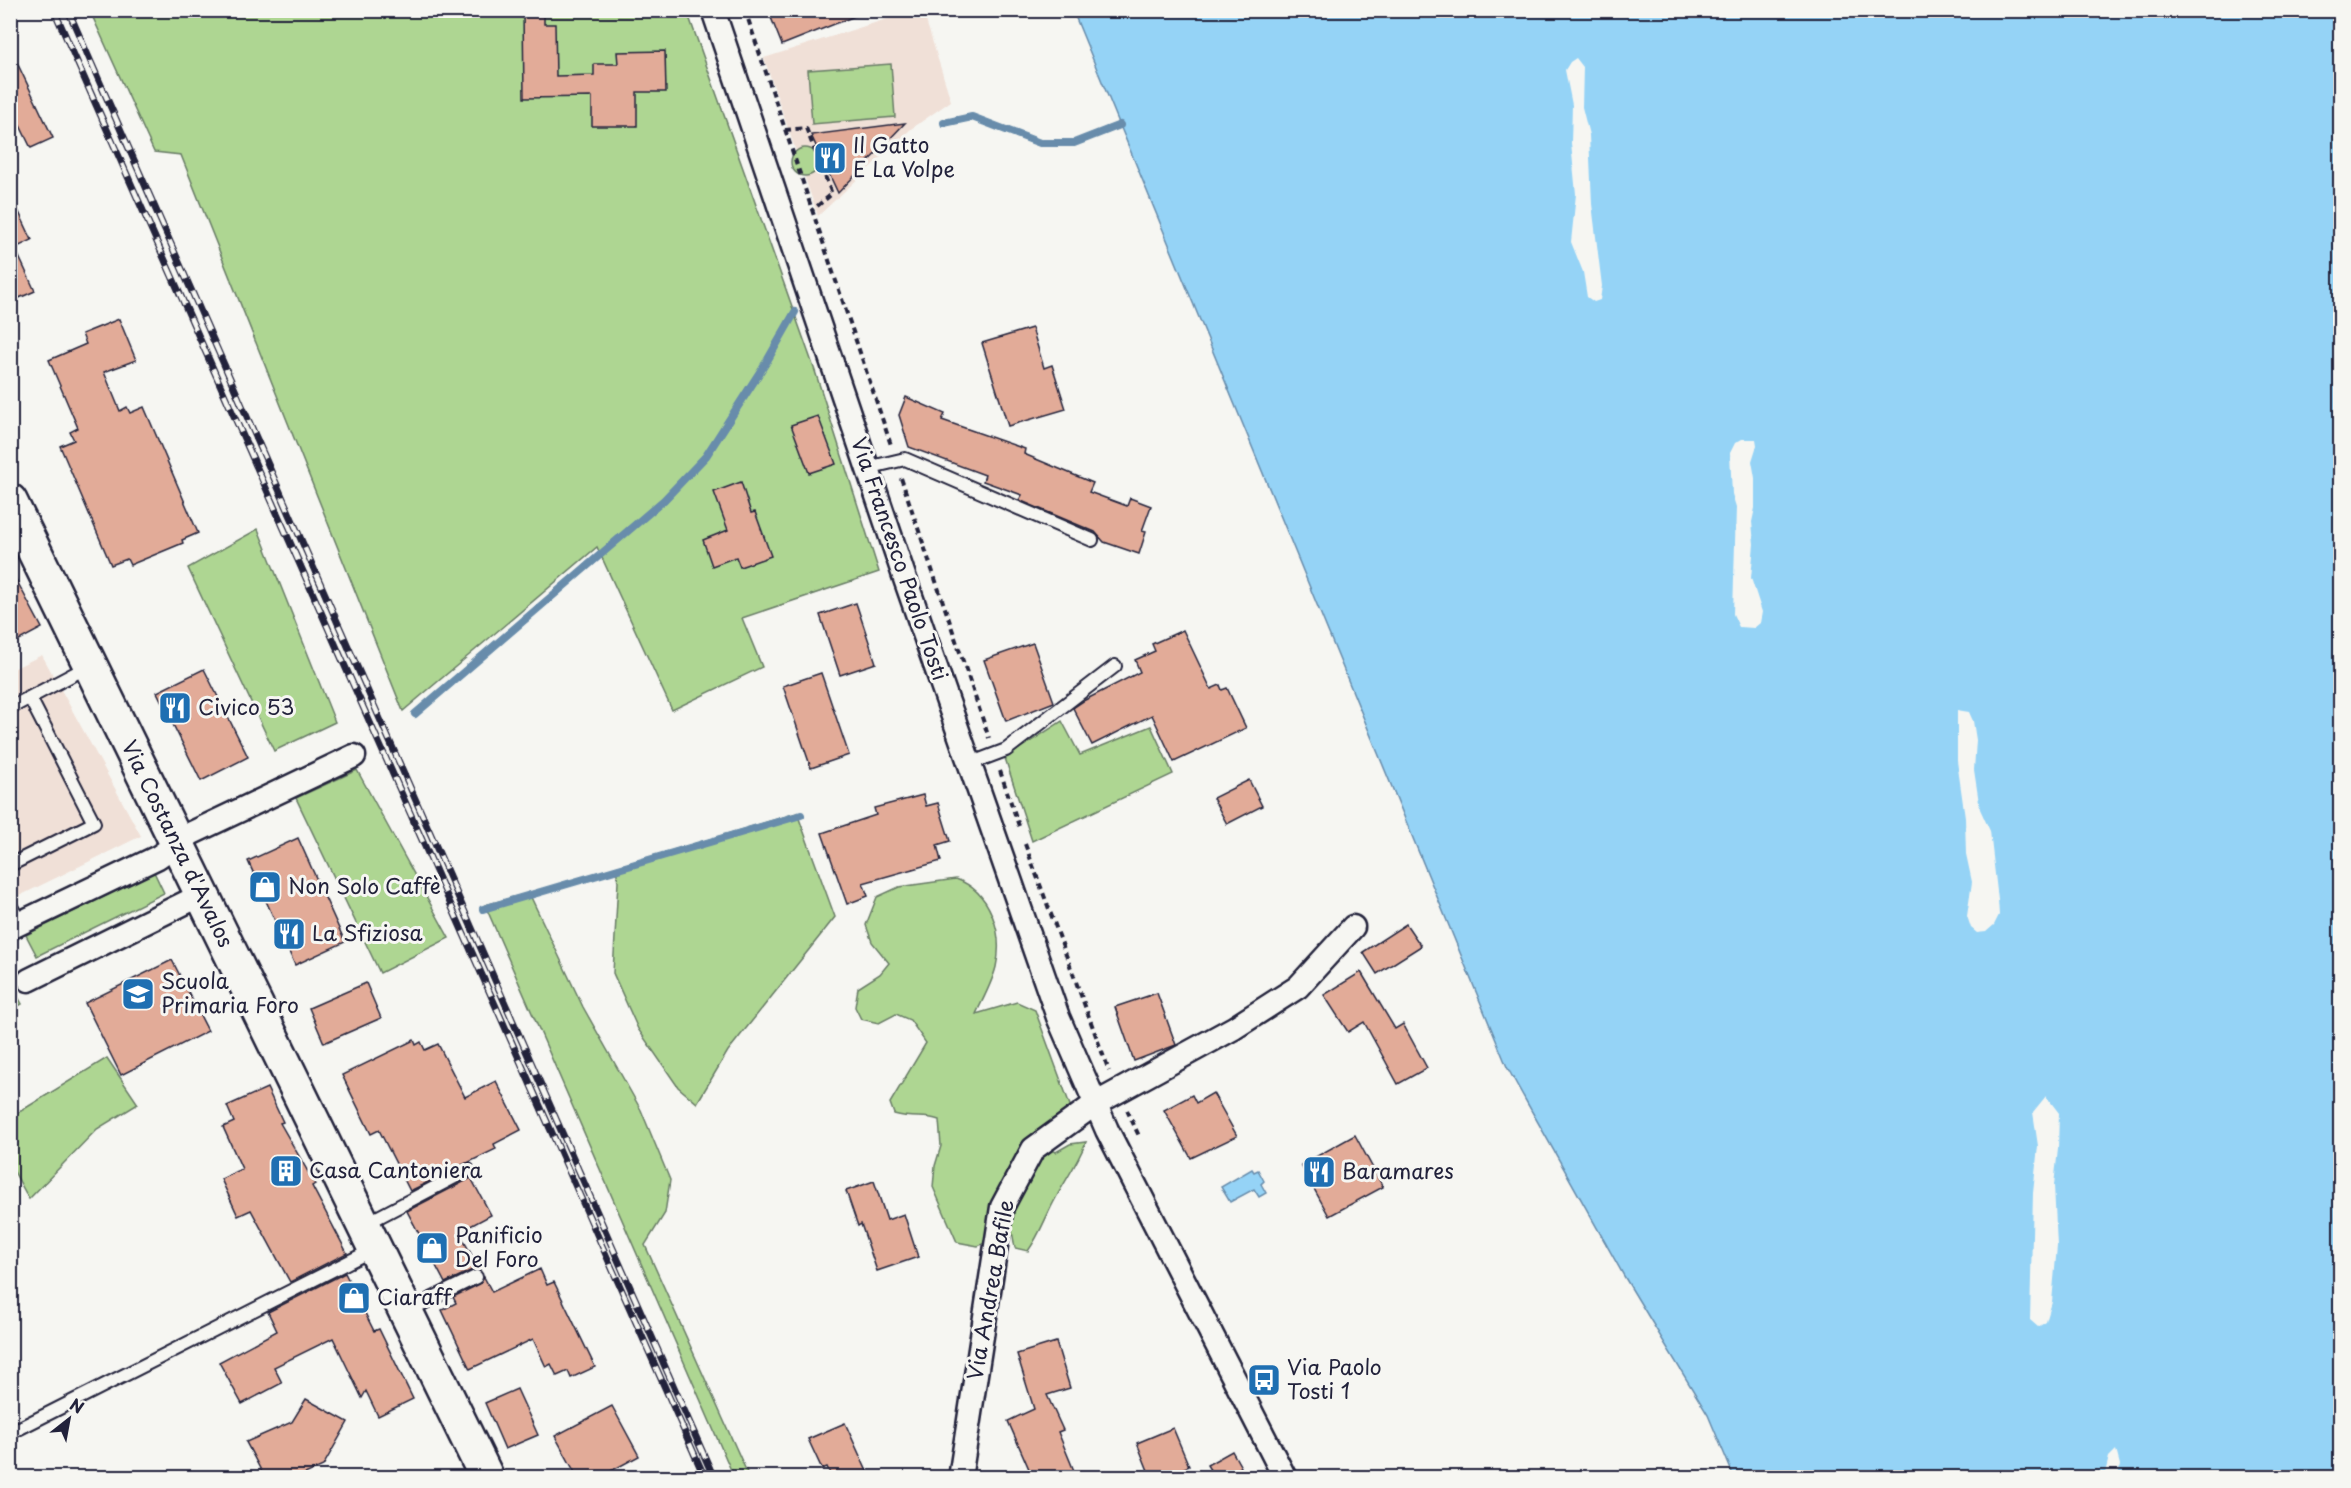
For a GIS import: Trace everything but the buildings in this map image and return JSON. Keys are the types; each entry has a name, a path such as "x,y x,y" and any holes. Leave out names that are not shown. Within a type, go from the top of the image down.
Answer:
{"main road":[{"name":"Via Costanza d'Avalos","path":"11,503 487,1478"}],"street":[{"name":"Via Francesco Paolo Tosti","path":"713,10 867,468 1058,1017 1095,1104 1285,1478"},
{"path":"14,919 178,845 192,833 354,756"},
{"path":"29,980 201,895"},
{"path":"1095,1104 1234,1028 1298,987 1353,927"},
{"name":"Via Andrea Bafile","path":"960,1478 1002,1207 1033,1149 1095,1104"}],"lane":[{"path":"867,468 905,459 1092,540"},
{"path":"10,708 90,666"},
{"path":"969,764 1006,750 1115,666"},
{"path":"10,865 94,823 30,698"},
{"path":"10,1433 370,1236 468,1170"},
{"path":"406,1311 476,1277"}],"path":[{"name":"Via Francesco Paolo Tosti","path":"745,10 1020,829"},
{"path":"785,130 806,128 832,194 811,211"},
{"path":"1023,839 1117,1090 1140,1139"}],"shaded area":[{"path":"912,11 923,11 951,101 911,129 818,216 764,58"},
{"path":"42,655 141,836 11,900 11,670"}],"green space":[{"path":"90,11 687,11 815,371 879,572 742,618 762,667 672,710 597,547 403,711 181,155 154,152"},
{"path":"891,64 895,117 812,124 808,70"},
{"path":"805,148 815,152 819,162 815,172 805,176 795,172 791,162 795,152"},
{"path":"258,529 335,722 274,751 188,568"},
{"path":"1062,721 1080,755 1151,726 1173,774 1032,841 1005,758"},
{"path":"357,770 449,938 380,973 296,798"},
{"path":"797,813 835,917 728,1051 697,1103 678,1087 638,1029 613,973 618,882 616,867"},
{"path":"154,872 164,893 37,956 26,935"},
{"path":"956,879 978,893 986,903 992,914 998,940 996,967 976,1014 1017,1002 1035,1010 1071,1108 1034,1137 1056,1152 1070,1144 1086,1142 1028,1251 1015,1248 1012,1231 978,1246 957,1242 933,1187 935,1166 941,1146 939,1120 894,1114 890,1103 926,1043 910,1020 896,1014 879,1023 861,1019 855,1007 858,988 880,974 889,963 872,942 866,925 877,897 899,887"},
{"path":"529,893 583,1007 641,1110 670,1180 665,1213 645,1245 749,1477 734,1477 485,905"},
{"path":"10,983 22,1004 11,1010 10,1010"},
{"path":"107,1058 138,1104 97,1129 29,1199 11,1166 11,1117"}],"water":[{"path":"1073,11 2340,11 2340,1477 1734,1477 1708,1415 1624,1276 1507,1067"},
{"path":"1252,1169 1254,1172 1258,1170 1264,1181 1261,1184 1266,1193 1259,1197 1254,1189 1230,1202 1221,1187"}],"pier":[{"path":"1576,58 1583,67 1582,107 1589,135 1592,204 1602,286 1600,300 1594,302 1587,297 1583,272 1571,242 1576,194 1571,143 1572,105 1565,70"},
{"path":"1742,439 1756,439 1757,445 1752,461 1755,478 1755,508 1752,522 1754,544 1751,578 1762,612 1760,623 1754,628 1739,627 1733,614 1736,507 1732,494 1730,453 1735,443"},
{"path":"1957,710 1969,712 1973,721 1976,740 1974,770 1980,809 1990,831 1998,900 1999,915 1994,925 1986,932 1977,933 1971,928 1967,916 1972,882 1966,854 1965,818 1957,761"},
{"path":"2046,1096 2059,1113 2054,1185 2057,1246 2052,1302 2046,1322 2038,1327 2030,1320 2033,1193 2038,1146 2033,1112"},
{"path":"2116,1450 2120,1465 2118,1477 2104,1477 2109,1457"}],"waterway":[{"path":"944,123 972,117 1040,143 1074,143 1120,125"},
{"path":"415,714 664,500 706,456 767,361 795,312"},
{"path":"483,909 801,815"}],"railway":[{"path":"54,10 705,1478"},
{"path":"68,10 714,1478"}],"place":[{"name":"Il Gatto E La Volpe","path":"830,158"},
{"name":"Civico 53","path":"175,708"},
{"name":"Non Solo Caffè","path":"265,887"},
{"name":"La Sfiziosa","path":"289,934"},
{"name":"Scuola Primaria Foro","path":"138,994"},
{"name":"Casa Cantoniera","path":"286,1171"},
{"name":"Baramares","path":"1319,1172"},
{"name":"Panificio Del Foro","path":"432,1248"},
{"name":"Ciaraff","path":"354,1298"},
{"name":"Via Paolo Tosti 1","path":"1264,1380"}]}
